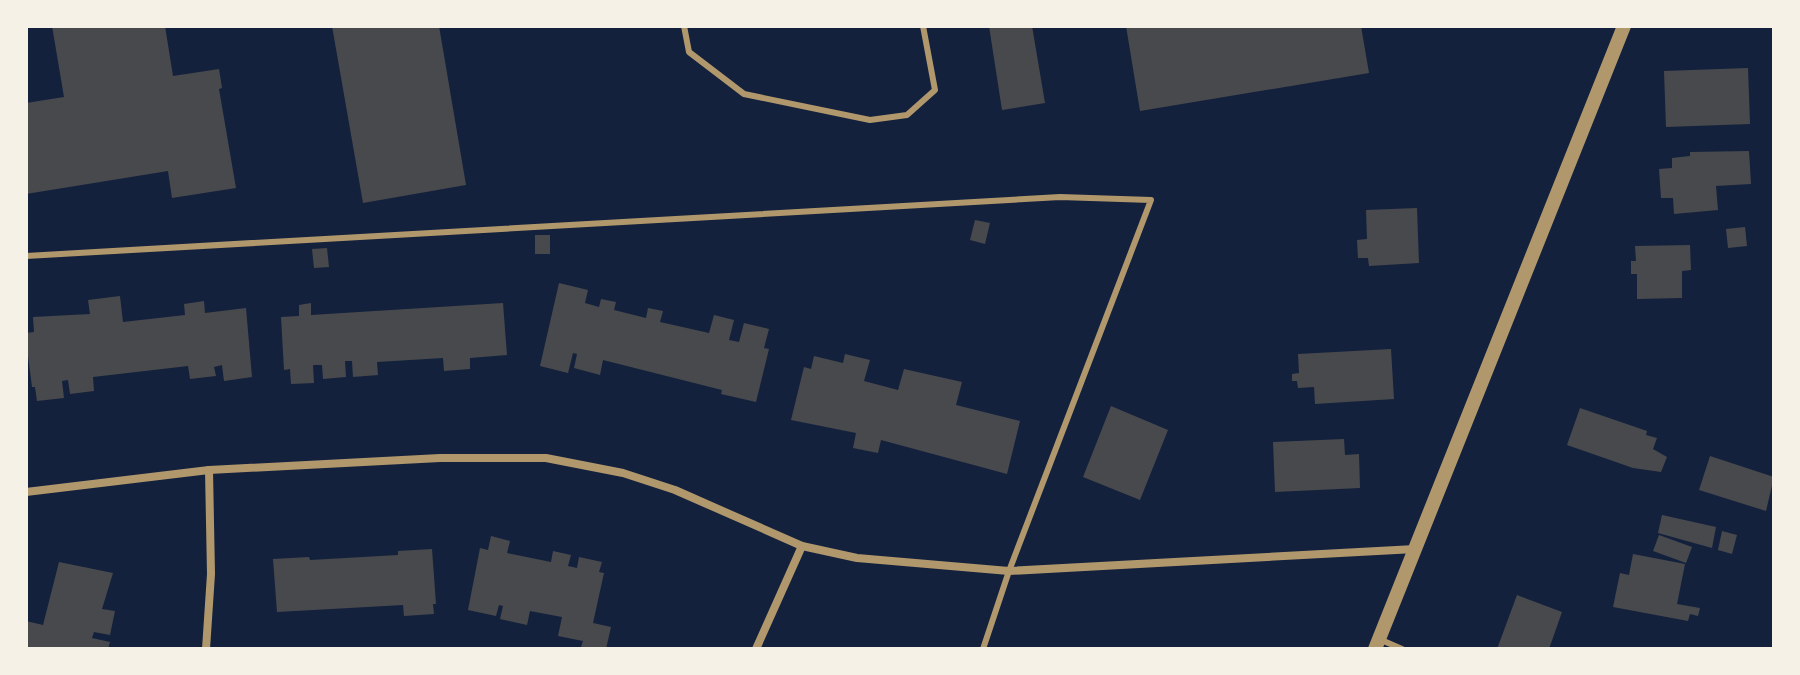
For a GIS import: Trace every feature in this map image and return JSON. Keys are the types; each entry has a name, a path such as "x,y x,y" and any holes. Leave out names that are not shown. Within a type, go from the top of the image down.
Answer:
{"street":[{"path":"1377,644 1624,26"},
{"path":"26,492 209,470 440,458 546,458 599,467 675,490 802,546 857,558 1009,571 1415,549"},
{"path":"206,649 211,574 209,470"},
{"path":"756,649 802,546"}],"lane":[{"path":"684,26 689,52 744,94 870,120 907,115 935,90 923,26"},
{"path":"26,256 1060,197 1151,200 1009,571 983,649"},
{"path":"1377,644 1402,649"}],"building":[{"path":"52,26 165,26 173,76 219,69 222,88 219,89 236,188 172,198 168,171 26,194 26,103 64,97"},
{"path":"332,26 439,26 466,185 363,203"},
{"path":"989,26 1032,26 1045,103 1002,110"},
{"path":"1126,26 1361,26 1369,73 1140,111"},
{"path":"1748,68 1750,124 1666,127 1664,71"},
{"path":"1749,151 1751,184 1716,186 1718,210 1674,214 1673,198 1661,198 1659,169 1672,168 1672,158 1690,156 1690,152"},
{"path":"1417,208 1419,263 1369,266 1368,258 1358,258 1357,240 1367,239 1366,210"},
{"path":"975,220 990,223 985,244 970,240"},
{"path":"1745,227 1747,246 1728,248 1726,229"},
{"path":"535,235 550,235 550,254 535,254"},
{"path":"1690,245 1691,270 1682,271 1682,298 1637,299 1637,274 1631,274 1631,261 1636,261 1635,246"},
{"path":"327,248 329,267 314,268 312,249"},
{"path":"559,283 588,290 585,303 599,307 601,299 616,302 614,310 646,318 648,308 663,311 660,322 709,333 714,315 734,320 729,340 739,342 744,323 769,329 764,348 769,349 756,402 721,394 722,390 603,360 600,375 574,368 577,354 573,353 568,373 540,366"},
{"path":"120,296 123,322 185,315 184,304 204,301 205,313 246,308 252,377 224,381 222,365 214,367 216,376 190,379 188,366 93,377 94,391 70,394 68,380 62,381 64,398 37,401 35,387 32,387 26,340 26,333 34,332 33,317 90,314 88,300"},
{"path":"311,303 311,315 503,303 507,355 470,358 470,369 444,371 443,358 377,362 378,375 353,377 352,361 345,361 346,377 323,379 322,365 313,365 314,383 291,384 290,369 284,370 281,317 299,316 299,305"},
{"path":"1391,349 1394,399 1315,404 1314,387 1298,388 1297,381 1292,381 1292,374 1299,373 1298,354"},
{"path":"845,354 870,360 864,381 898,390 904,369 962,382 956,405 1020,421 1007,474 881,440 878,453 853,448 856,433 791,420 804,367 811,369 814,356 843,363"},
{"path":"1111,406 1168,430 1140,500 1083,477"},
{"path":"1580,408 1647,431 1646,435 1657,438 1653,449 1667,457 1661,472 1633,468 1567,445"},
{"path":"1344,439 1345,455 1359,454 1360,488 1275,492 1273,442"},
{"path":"1710,456 1774,477 1766,511 1699,490"},
{"path":"1662,515 1716,527 1712,548 1658,533"},
{"path":"1722,531 1737,535 1732,554 1718,550"},
{"path":"1659,535 1692,547 1686,563 1653,551"},
{"path":"491,536 510,541 507,553 551,562 553,551 571,555 568,566 577,568 579,557 602,562 599,572 604,573 593,623 611,627 606,649 581,647 583,641 558,636 562,617 530,611 527,625 500,619 503,606 499,605 496,616 468,610 480,548 488,550"},
{"path":"432,549 434,614 404,616 403,605 277,612 273,559 398,555 398,551"},
{"path":"1633,554 1685,564 1677,604 1700,608 1698,616 1690,614 1688,621 1613,607 1620,573 1629,575"},
{"path":"59,562 113,573 102,609 115,611 110,635 94,632 92,638 110,642 108,649 26,649 26,621 43,625"},
{"path":"1517,595 1562,612 1549,649 1497,649"}]}
